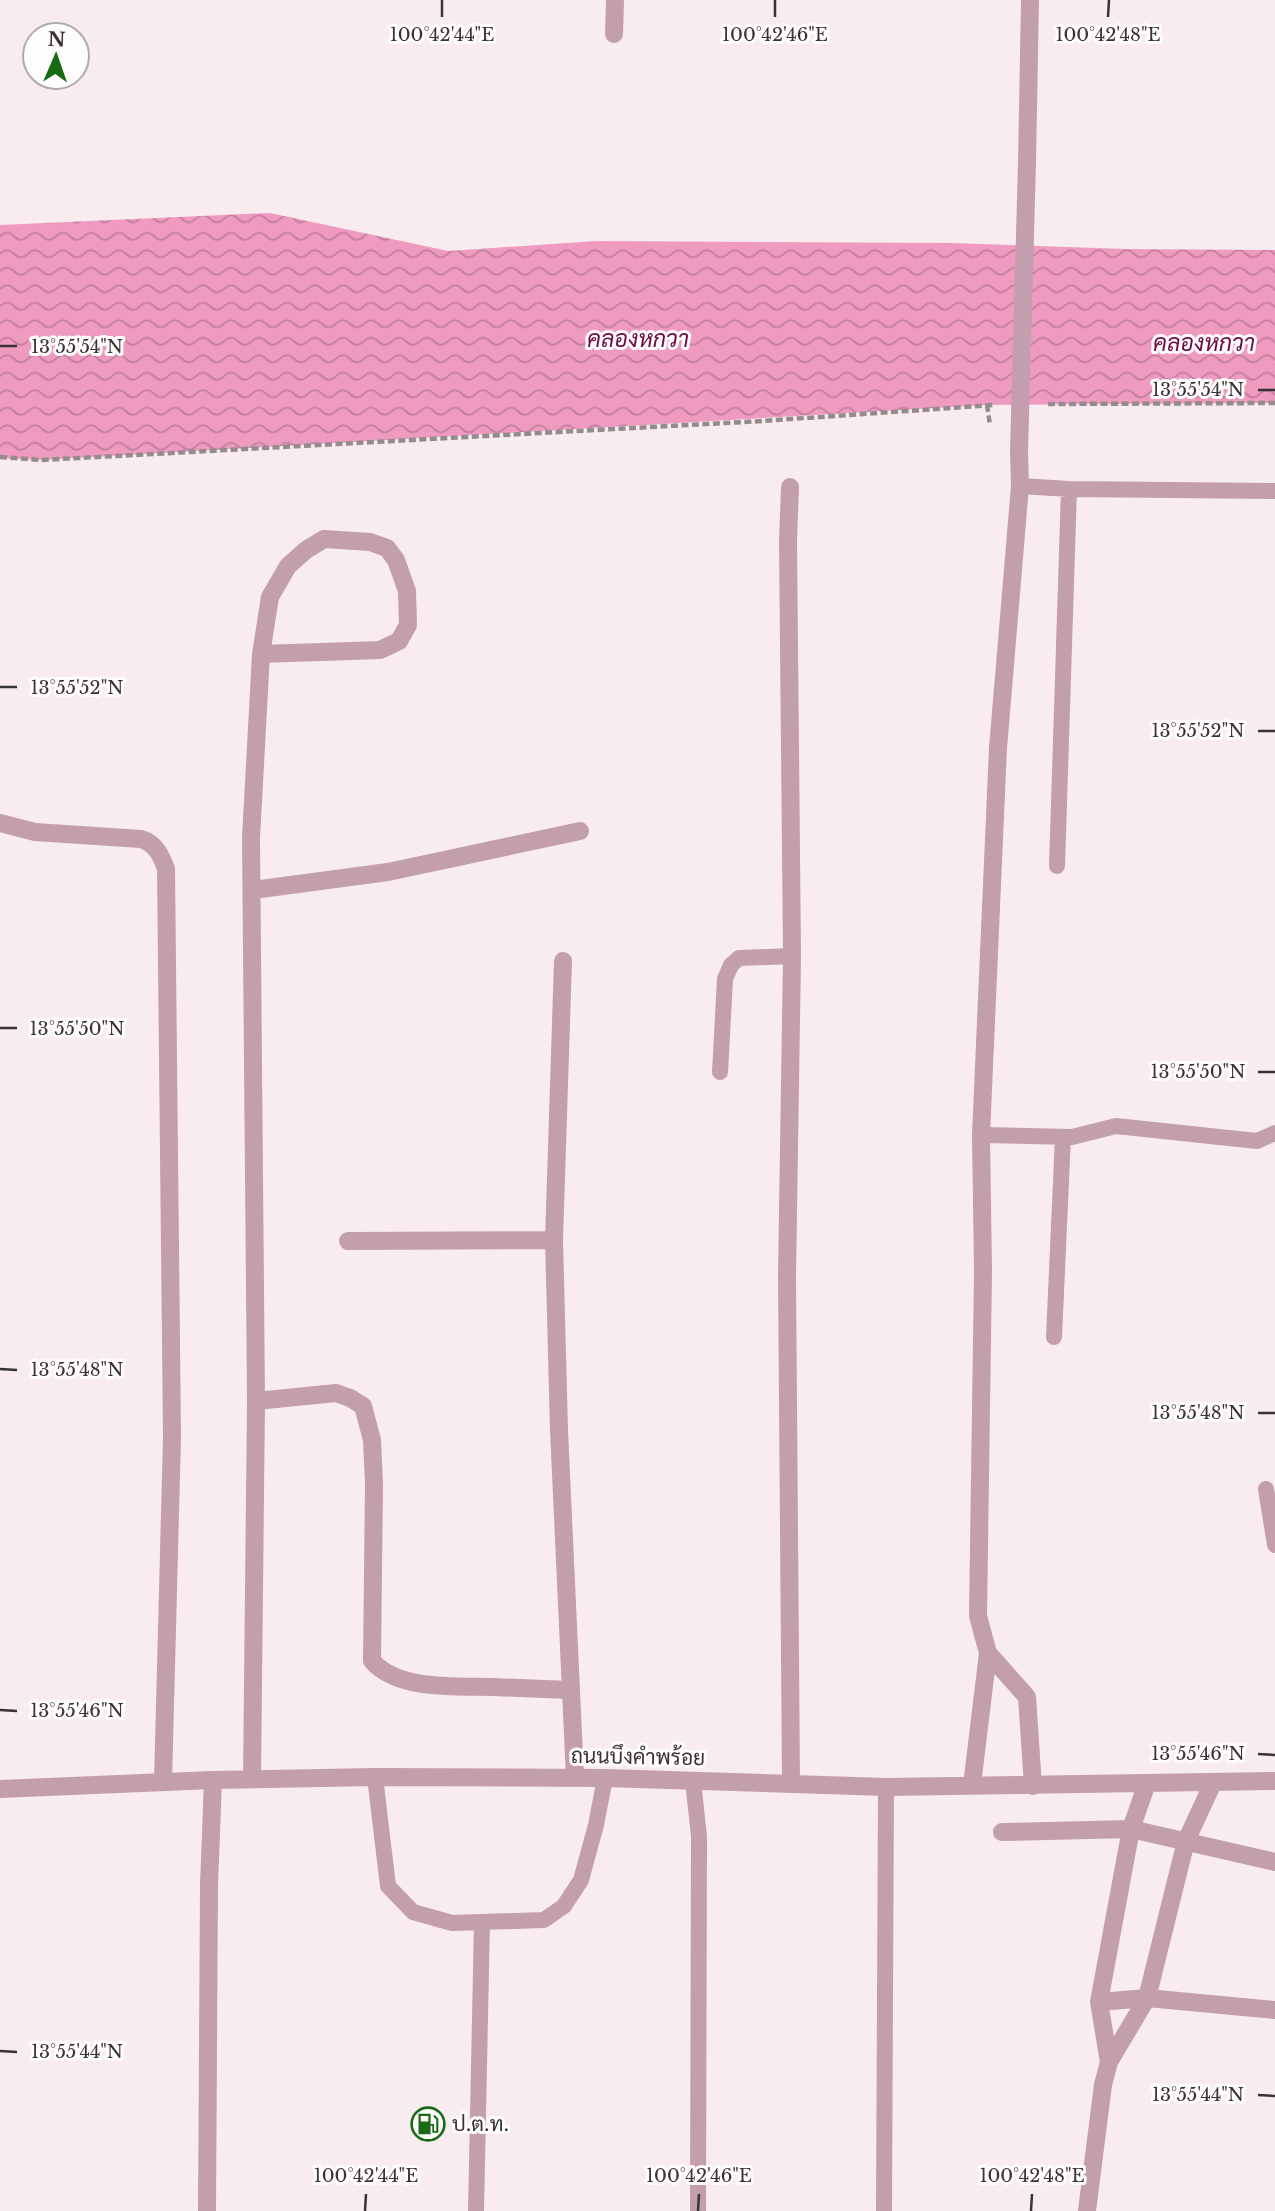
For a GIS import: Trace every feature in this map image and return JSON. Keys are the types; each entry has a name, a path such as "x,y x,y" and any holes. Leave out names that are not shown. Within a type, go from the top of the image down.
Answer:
{"street":[{"path":"614,34 615,0"},
{"path":"972,1785 988,1653 978,1615 983,1271 981,1135 998,748 1020,486 1030,0"},
{"path":"790,487 788,541 792,956 787,1276 791,1783"},
{"path":"252,1779 256,1401 251,838 261,654 270,597 288,566 306,550 324,539 370,542 387,548 396,560 407,591 408,625 399,641 380,650 261,654"},
{"path":"0,822 35,832 150,841 166,869 172,1437 163,1782"},
{"path":"253,890 388,872 580,831"},
{"path":"563,961 554,1240 559,1430 575,1778"},
{"path":"348,1241 554,1240"},
{"path":"256,1401 336,1393 363,1406 372,1440 372,1661 379,1669 395,1677 433,1685 570,1690"},
{"path":"988,1653 1027,1697 1033,1786"},
{"name":"ถนนบึงคำพร้อย","path":"0,1789 213,1780 375,1777 605,1778 886,1787 1275,1781"},
{"path":"207,2211 209,1885 213,1780"},
{"path":"1109,2062 1099,2002 1131,1829 1147,1783"},
{"path":"1087,2211 1103,2085 1109,2062 1146,1998 1186,1841 1213,1783"},
{"path":"1002,1832 1131,1829 1275,1862"},
{"path":"1099,2002 1146,1998 1275,2010"}],"lane":[{"path":"1020,486 1275,491"},
{"path":"1057,866 1069,489"},
{"path":"720,1072 725,979 731,965 739,958 792,956"},
{"path":"981,1135 1072,1138 1116,1125 1257,1142 1275,1133"},
{"path":"1055,1337 1063,1137"},
{"path":"1266,1489 1275,1545"},
{"path":"375,1777 388,1886 413,1912 452,1923 544,1920 564,1906 581,1880 605,1778"},
{"path":"693,1781 699,1836 698,2211"},
{"path":"884,2211 886,1787"},
{"path":"476,2211 482,1922"}],"path":[{"path":"1042,404 1275,403"},
{"path":"0,457 42,460 83,458 748,422 1001,404"}],"water":[{"name":"คลองหกวา","path":"270,213 448,251 597,241 951,243 1127,249 1275,250 1275,403 987,405 42,460 0,458 0,225"}],"place":[{"name":"ป.ต.ท.","path":"428,2124"}]}
